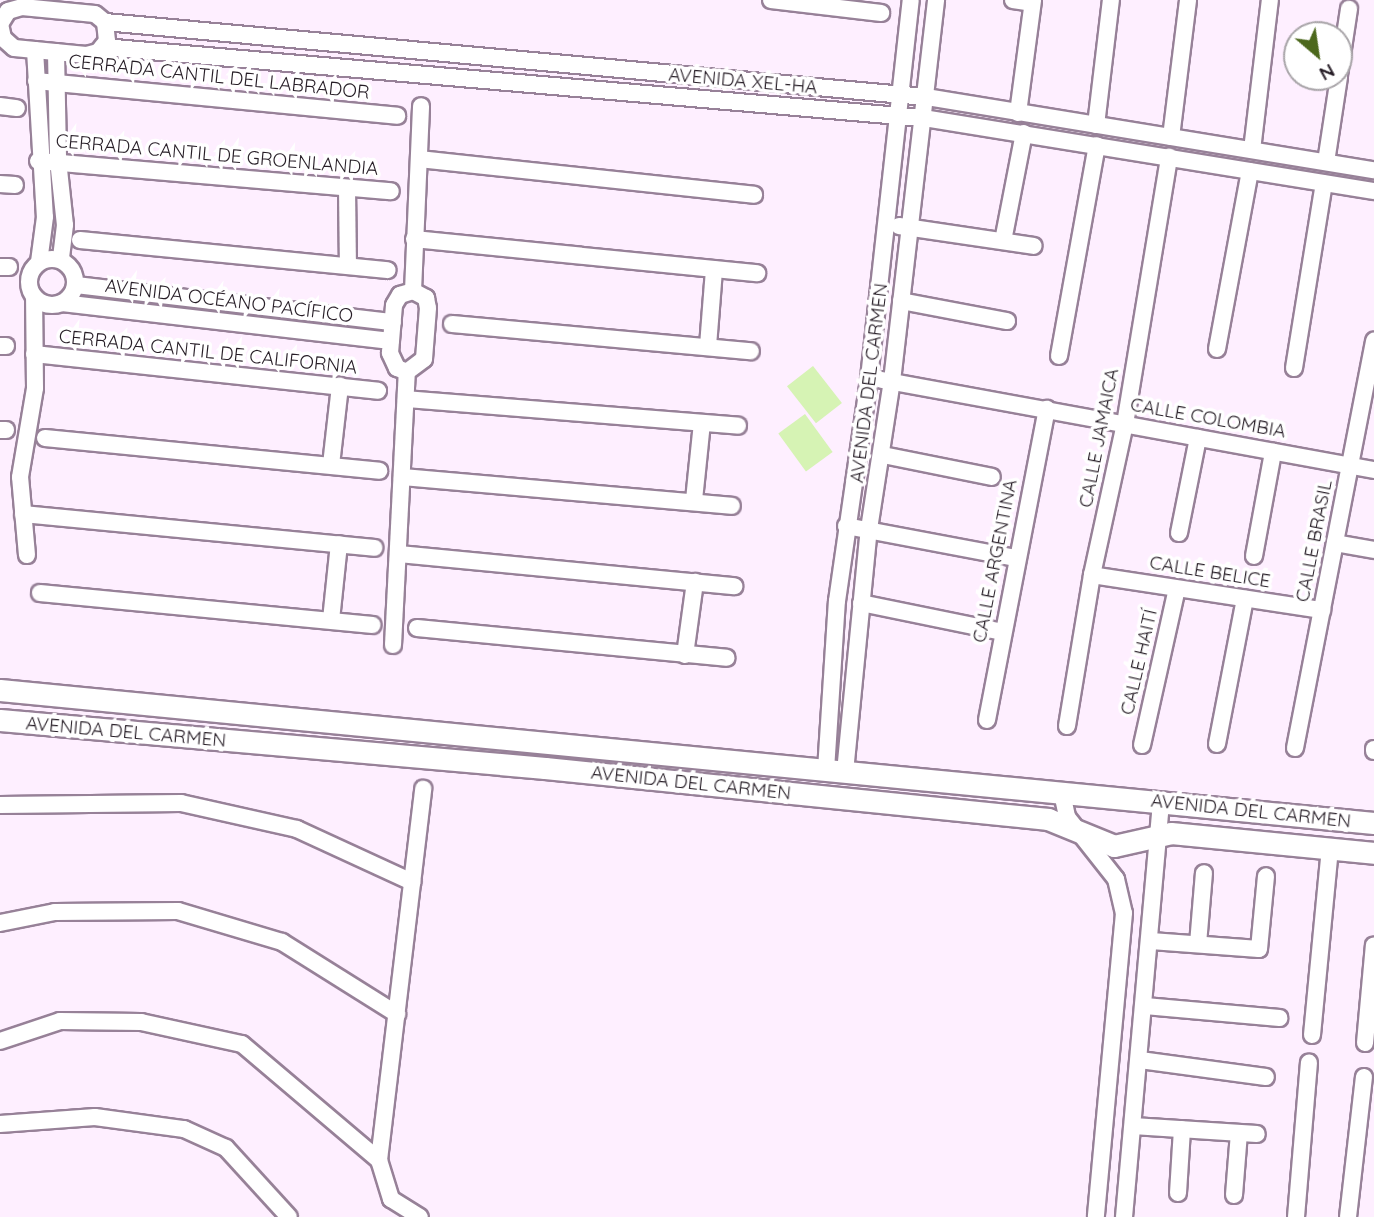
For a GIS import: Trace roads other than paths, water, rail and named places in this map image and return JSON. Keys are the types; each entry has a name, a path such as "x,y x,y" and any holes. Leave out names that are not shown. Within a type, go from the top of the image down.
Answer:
{"main road":[{"name":"AVENIDA DEL CARMEN","path":"0,690 1374,823"},
{"path":"39,723 42,694"},
{"path":"287,747 290,718"},
{"name":"AVENIDA DEL CARMEN","path":"0,720 545,768 1048,819 1114,846 1171,832 1374,853"},
{"path":"538,740 537,754 545,768"}],"street":[{"path":"771,0 881,13"},
{"name":"AVENIDA DEL CARMEN","path":"835,771 830,679 846,526 869,378 911,0"},
{"name":"AVENIDA DEL CARMEN","path":"835,771 853,680 869,529 883,456 936,0"},
{"path":"1013,0 1033,2 1018,113"},
{"path":"1096,125 1111,0"},
{"path":"1171,137 1188,0"},
{"path":"1252,150 1270,0"},
{"name":"AVENIDA XEL-HA","path":"1,17 22,7 60,5 95,14 105,22 926,97 1374,170"},
{"path":"1347,21 1349,9"},
{"path":"1,17 1,38"},
{"path":"103,47 108,35 105,22"},
{"path":"144,51 147,26"},
{"name":"AVENIDA XEL-HA","path":"1,38 13,48 56,52 92,54 103,47 923,118 1374,191"},
{"path":"27,555 20,477 35,388 34,296 30,275 39,262 45,217 38,161 35,50"},
{"path":"56,52 58,160 65,225 61,260"},
{"name":"CERRADA CANTIL DEL LABRADOR","path":"36,81 397,116"},
{"path":"1326,162 1337,91"},
{"path":"0,106 17,108"},
{"path":"413,291 421,106"},
{"path":"1003,240 1024,133"},
{"path":"1059,356 1097,145"},
{"name":"CALLE JAMAICA","path":"1067,726 1093,575 1125,424 1170,157"},
{"path":"419,159 754,195"},
{"name":"CERRADA CANTIL DE GROENLANDIA","path":"38,161 58,160 391,191"},
{"path":"1217,349 1250,171"},
{"path":"1294,368 1324,183"},
{"path":"347,188 348,266"},
{"path":"886,225 1034,246"},
{"path":"414,239 757,273"},
{"path":"80,240 388,270"},
{"path":"34,296 47,305 62,303 76,285 73,270 61,260 39,262"},
{"path":"708,346 713,268"},
{"name":"AVENIDA OCÉANO PACÍFICO","path":"76,285 393,322"},
{"path":"408,372 393,364 391,341 396,299 413,291"},
{"path":"393,645 408,372 424,359 428,308 426,298 413,291"},
{"path":"901,301 1007,320"},
{"name":"AVENIDA OCÉANO PACÍFICO","path":"62,303 391,341"},
{"path":"452,324 751,351"},
{"name":"CALLE BRASIL","path":"1295,748 1374,341"},
{"name":"CERRADA CANTIL DE CALIFORNIA","path":"34,354 378,391"},
{"name":"CALLE COLOMBIA","path":"869,378 1374,470"},
{"path":"331,465 340,386"},
{"path":"406,399 738,426"},
{"name":"CALLE ARGENTINA","path":"987,720 1015,558 1047,409"},
{"path":"694,500 702,423"},
{"path":"45,438 380,471"},
{"path":"1179,533 1198,438"},
{"path":"1254,556 1273,452"},
{"path":"883,456 992,477"},
{"path":"402,477 694,500 732,506"},
{"path":"23,514 374,548"},
{"path":"846,526 1015,558"},
{"path":"1335,543 1374,550"},
{"path":"331,620 338,544"},
{"path":"399,554 734,586"},
{"name":"CALLE BELICE","path":"1093,575 1322,610"},
{"path":"685,654 695,582"},
{"name":"CALLE HAITÍ","path":"1142,745 1177,589"},
{"path":"40,593 372,625"},
{"path":"1217,744 1245,599"},
{"path":"861,603 1002,632"},
{"path":"417,628 727,657"},
{"path":"830,679 853,680"},
{"path":"420,1217 391,1199 379,1160 424,789"},
{"path":"1062,793 1066,817 1116,879 1124,917 1103,1148 1102,1216"},
{"path":"0,805 181,803 297,829 412,882"},
{"path":"1125,1217 1161,803"},
{"path":"1312,1035 1330,848"},
{"path":"1198,944 1204,873"},
{"path":"1151,941 1259,949 1266,876"},
{"path":"0,923 55,912 178,911 282,942 397,1014"},
{"path":"1124,917 1153,918"},
{"path":"1365,1043 1374,946"},
{"path":"1145,1006 1279,1018"},
{"path":"0,1041 60,1021 141,1022 243,1044 379,1160"},
{"path":"1140,1059 1266,1077"},
{"path":"1296,1217 1309,1063"},
{"path":"1348,1217 1364,1077"},
{"path":"0,1124 95,1116 184,1129 226,1148 289,1217"},
{"path":"1133,1126 1257,1134"},
{"path":"1178,1193 1182,1129"},
{"path":"1234,1195 1239,1133"},
{"path":"1103,1148 1130,1153"}]}
